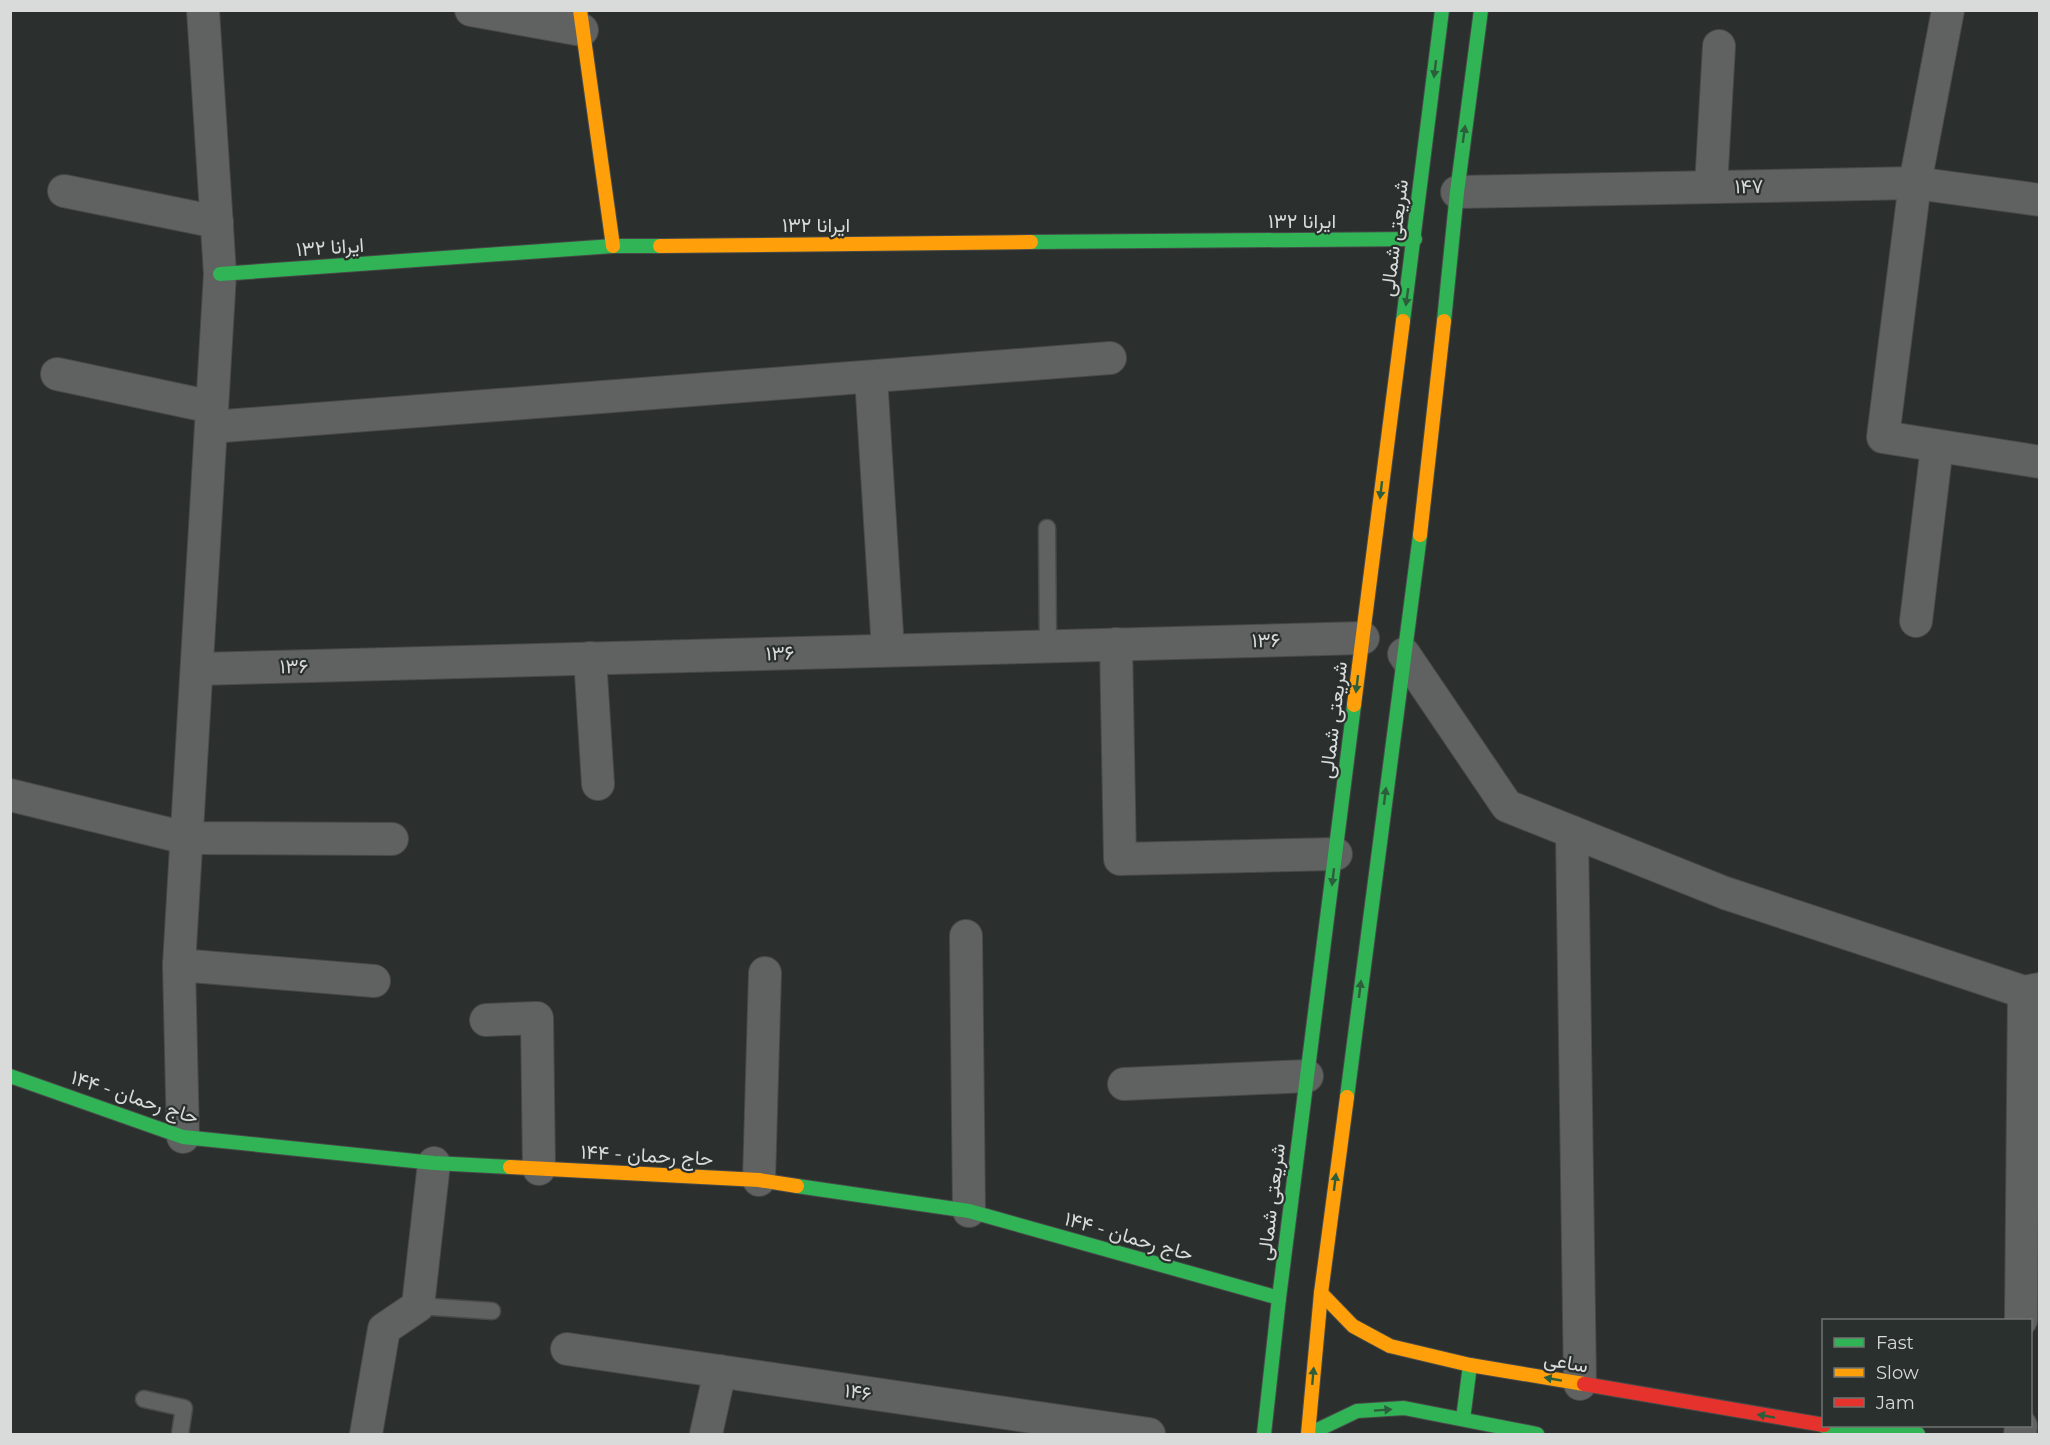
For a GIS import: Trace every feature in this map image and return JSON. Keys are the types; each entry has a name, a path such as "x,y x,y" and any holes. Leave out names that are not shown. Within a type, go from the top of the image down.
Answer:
{"street":[{"path":"183,1137 179,965 220,274 203,10"},
{"path":"471,10 581,20 613,246"},
{"name":"شریعتی شمالی","path":"1264,1434 1278,1298 1442,10"},
{"path":"1309,1434 1321,1293 1429,468 1457,192 1481,10"},
{"path":"1948,10 1915,183 1883,437 2040,462"},
{"path":"1711,187 1719,46"},
{"name":"۱۴۷","path":"1457,192 1915,183 2040,200"},
{"path":"64,191 217,222"},
{"name":"ایرانا ۱۳۲","path":"220,274 613,246 1414,239"},
{"path":"57,374 211,417 871,377 1110,358"},
{"path":"871,377 888,650"},
{"path":"1916,621 1937,446"},
{"name":"۱۳۶","path":"197,669 1363,638"},
{"path":"1116,644 1120,858 1336,854"},
{"path":"1404,654 1508,806 1725,893 2032,990 2021,1319"},
{"path":"590,658 598,784"},
{"path":"10,795 186,838 392,839"},
{"path":"1572,832 1580,1384"},
{"path":"966,936 969,1211"},
{"path":"179,965 374,981"},
{"path":"759,1180 765,973"},
{"path":"486,1020 537,1018 538,1169"},
{"name":"حاج رحمان - ۱۴۴","path":"10,1076 183,1137 434,1163 759,1180 969,1211 1278,1298"},
{"path":"1124,1084 1307,1076"},
{"path":"366,1434 384,1329 418,1306 434,1163"},
{"name":"ساعی","path":"1321,1293 1353,1326 1390,1346 1470,1365 1822,1425"},
{"name":"۱۴۶","path":"567,1349 1149,1434"},
{"path":"1463,1419 1470,1365"},
{"path":"706,1434 720,1371"},
{"path":"1309,1434 1357,1411 1404,1408 1537,1434"},
{"name":"ساعی","path":"1843,1427 1918,1434"}],"lane":[{"path":"1047,528 1048,646"},
{"path":"418,1306 492,1311"},
{"path":"144,1399 184,1408 180,1434"}],"traffic: fast":[{"path":"1403,321 1442,10"},
{"path":"1444,321 1457,192 1481,10"},
{"path":"1031,242 1415,239"},
{"path":"220,274 613,246 660,246"},
{"path":"1347,1097 1420,535"},
{"path":"1264,1434 1354,705"},
{"path":"10,1076 183,1137 434,1163 510,1167"},
{"path":"797,1186 969,1211 1279,1298"},
{"path":"1463,1419 1470,1365"},
{"path":"1309,1434 1357,1411 1404,1408 1537,1434"},
{"path":"1836,1427 1918,1434"}],"traffic: slow":[{"path":"580,10 613,246"},
{"path":"660,246 1031,242"},
{"path":"1354,705 1403,321"},
{"path":"1420,535 1444,321"},
{"path":"1308,1434 1321,1293 1347,1097"},
{"path":"510,1167 759,1180 797,1186"},
{"path":"1321,1293 1353,1326 1390,1346 1470,1365 1584,1384"}],"traffic: jam":[{"path":"1584,1384 1822,1425"}]}
